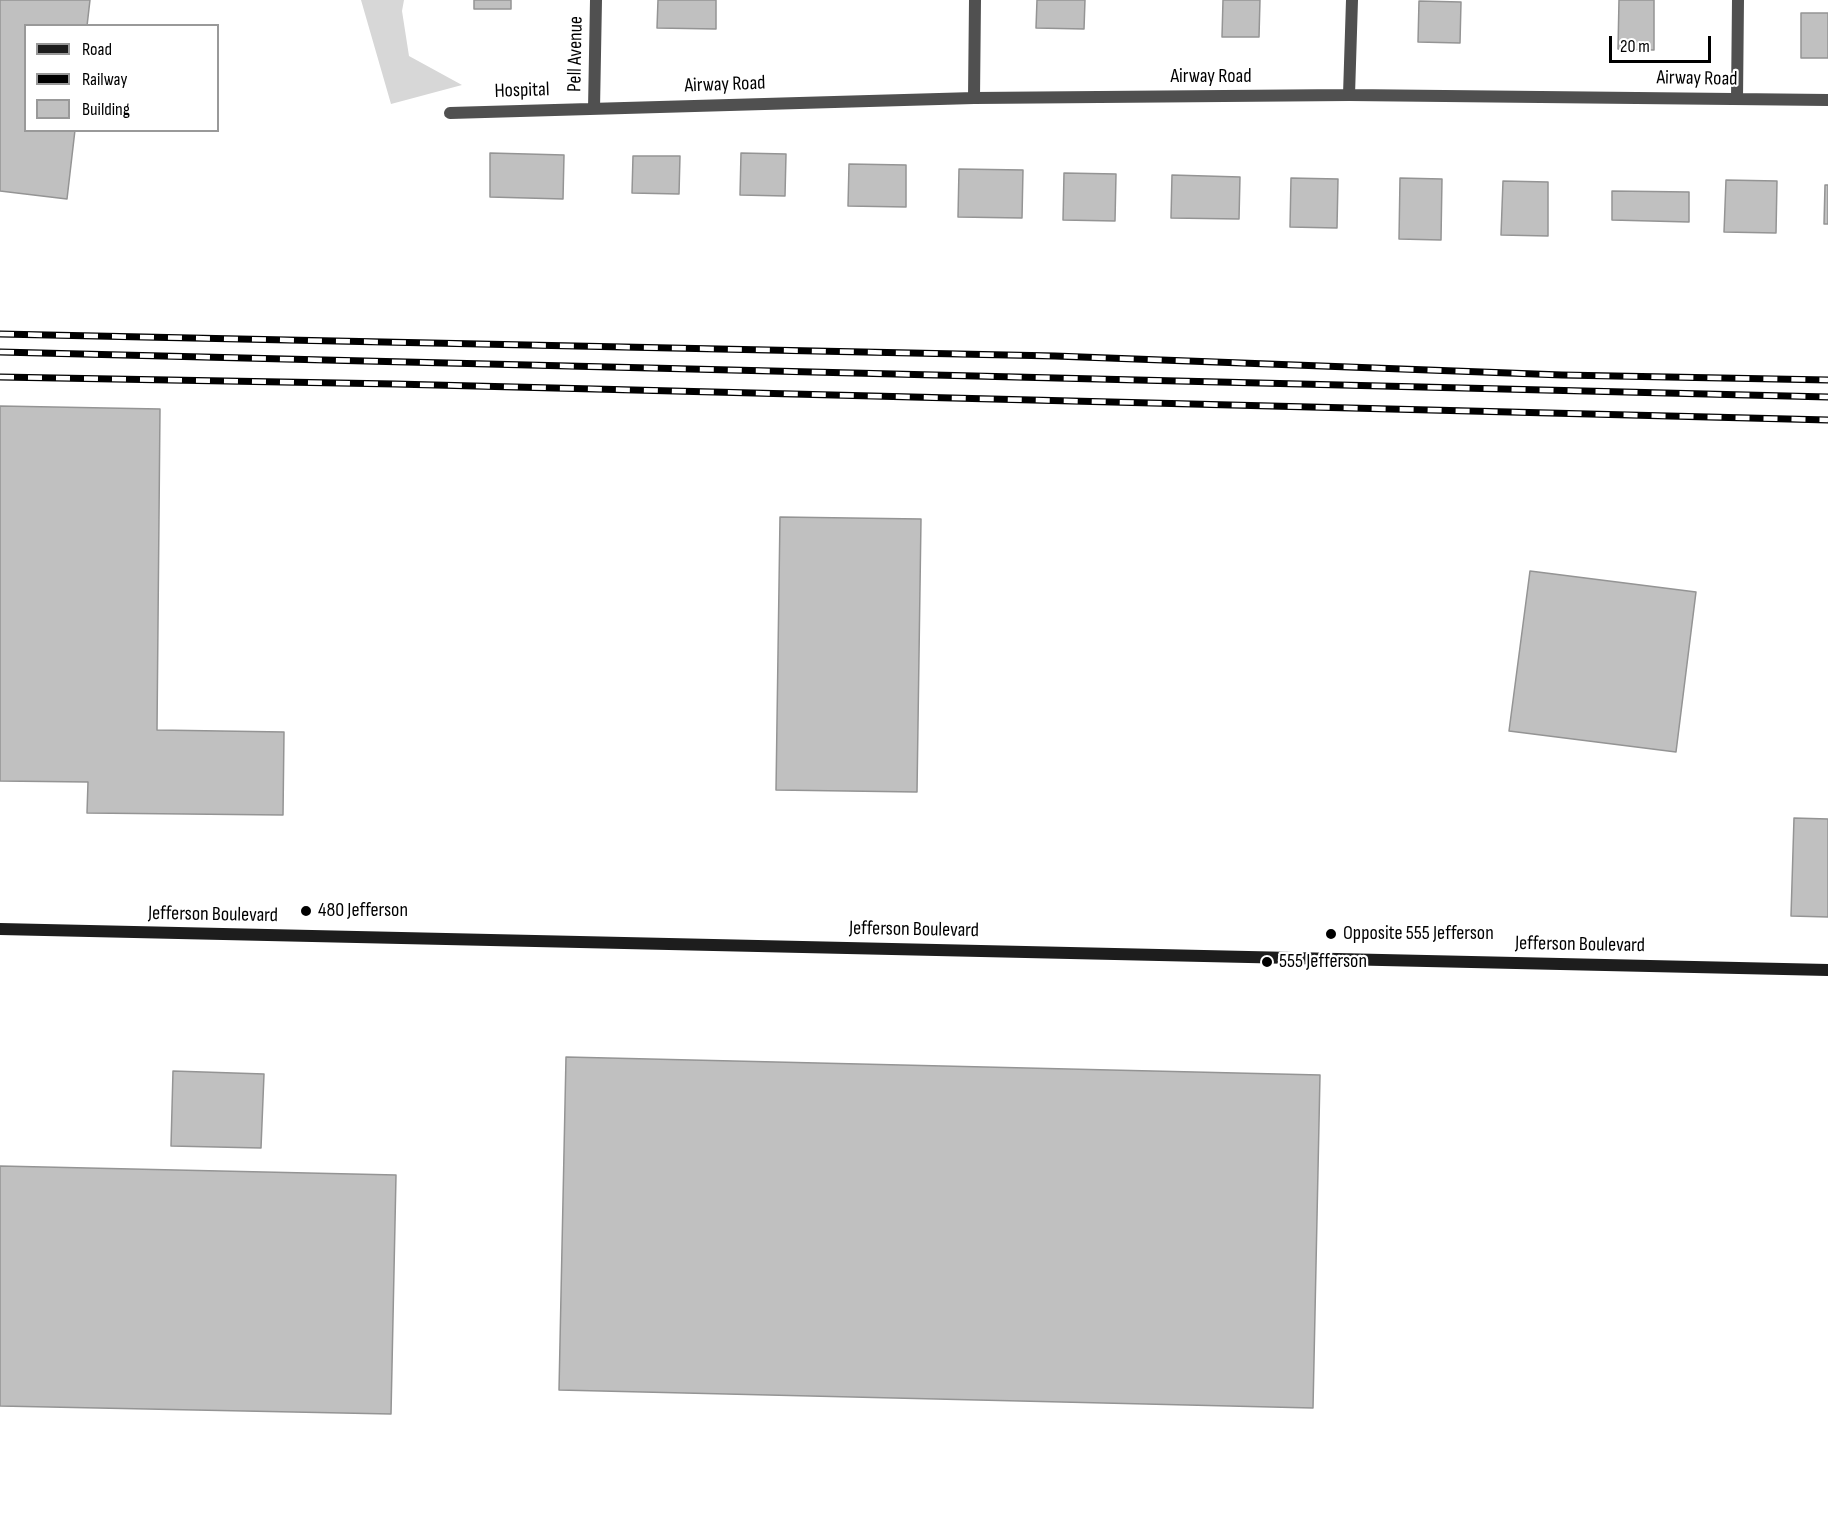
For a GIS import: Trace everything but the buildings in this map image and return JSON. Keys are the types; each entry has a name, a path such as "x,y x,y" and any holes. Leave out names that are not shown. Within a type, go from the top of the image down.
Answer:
{"main road":[{"name":"Jefferson Boulevard","path":"0,929 1828,970"}],"street":[{"name":"Pell Avenue","path":"594,108 596,0"},
{"path":"974,98 975,0"},
{"path":"1349,95 1352,0"},
{"path":"1737,99 1738,0"},
{"name":"Airway Road","path":"594,108 974,98 1349,95 1828,100"},
{"name":"Hospital","path":"450,113 594,108"}],"shaded area":[{"path":"361,0 404,0 402,11 409,56 462,85 391,104"}],"railway":[{"path":"0,334 1055,356 1562,375 1828,380"},
{"path":"0,352 1828,397"},
{"path":"0,377 395,384 1828,420"}],"place":[{"name":"480 Jefferson","path":"306,911"},
{"name":"Opposite 555 Jefferson","path":"1331,934"},
{"name":"555 Jefferson","path":"1267,962"}]}
